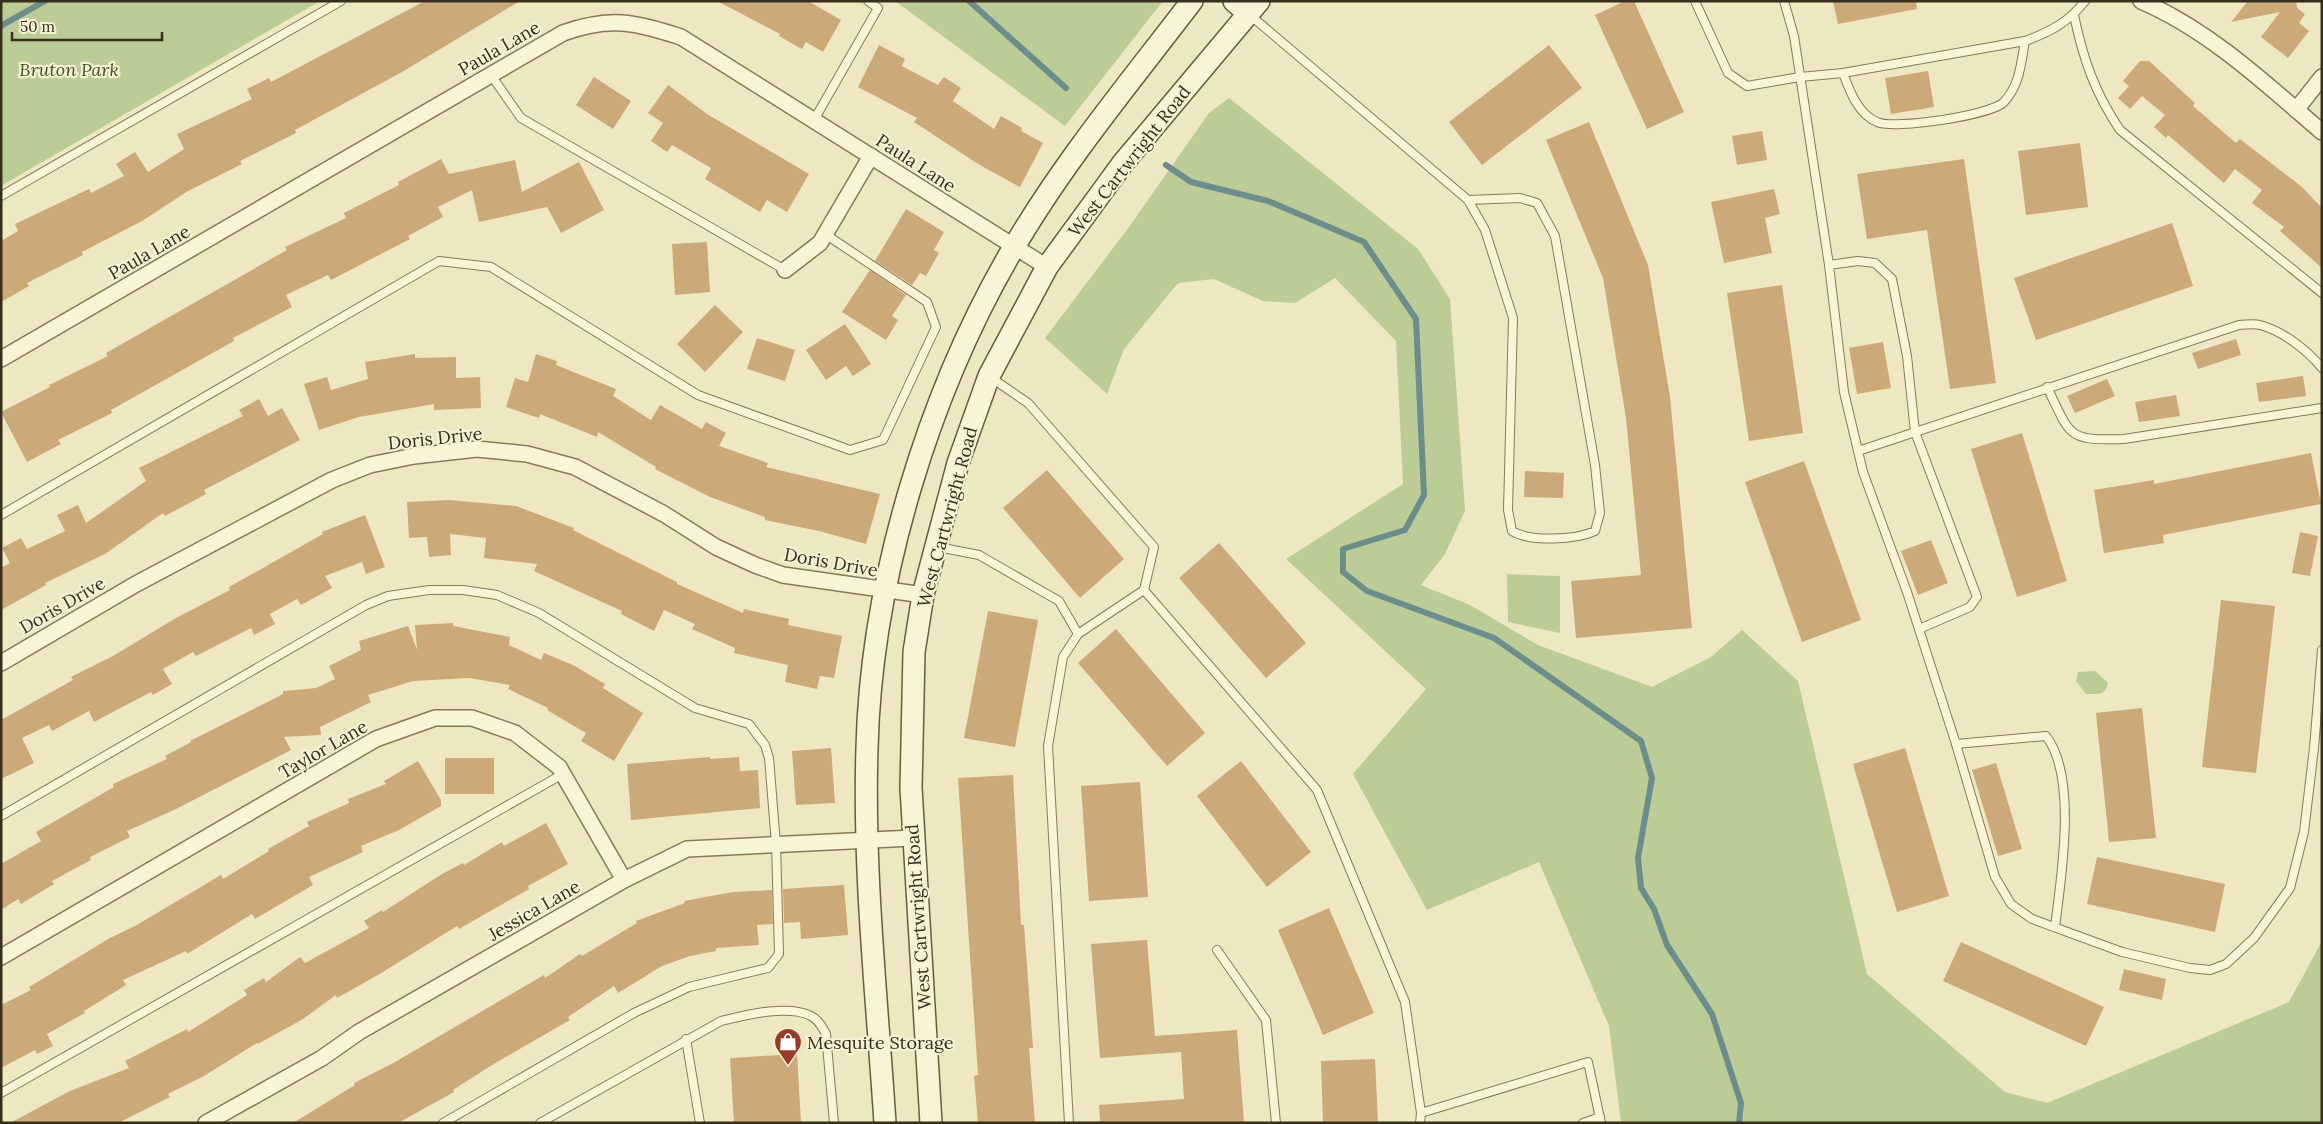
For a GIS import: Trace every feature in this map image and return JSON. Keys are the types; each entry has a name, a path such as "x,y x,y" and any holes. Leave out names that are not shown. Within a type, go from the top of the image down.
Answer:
{"main road":[{"path":"885,1123 866,840 866,746 873,671 885,590 919,457 954,364 1013,247 1088,136 1192,1"},
{"name":"West Cartwright Road","path":"931,1123 911,788 914,652 923,596 958,463 989,376 1047,267 1123,163 1247,5"}],"street":[{"path":"2141,1 2169,13 2208,39 2322,132"},
{"name":"Paula Lane","path":"1,359 563,33 587,24 626,21 681,38 1047,267"},
{"path":"2296,110 2322,77"},
{"path":"785,270 810,253 825,234 870,156"},
{"name":"Doris Drive","path":"1,663 136,584 332,480 370,465 414,456 477,449 527,454 576,467 664,514 716,547 755,565 783,575 923,596"},
{"name":"Taylor Lane","path":"1,957 376,739 434,718 472,718 515,733 559,768 624,880"},
{"name":"Jessica Lane","path":"206,1123 322,1058 359,1032 624,880 687,849 913,838"}],"lane":[{"path":"1,196 341,1"},
{"path":"814,120 878,8 868,1"},
{"path":"1695,1 1728,72 1747,86 1800,77 1843,74 2025,41 2051,31 2074,15 2085,1"},
{"path":"1784,1 1794,36 1828,266 1844,392 1858,451 1866,481 1919,629 1956,744 1995,877 2011,904 2032,919 2122,952 2190,968 2210,970 2226,964 2254,938 2290,888 2304,832 2314,748 2322,650"},
{"path":"1247,5 1468,200 1484,230 1513,318 1508,510 1512,531 1521,536 1538,539 1586,535 1595,531 1600,513 1595,465 1555,236 1537,203 1520,198 1468,200"},
{"path":"2074,15 2082,54 2103,104 2120,130 2322,293"},
{"path":"1843,74 1849,90 1860,109 1878,123 1925,122 1977,114 2003,104 2017,85 2025,41"},
{"path":"491,75 521,118 785,270"},
{"path":"1,515 439,261 491,267 698,395 850,450 883,440 936,326 927,302 825,234"},
{"path":"1828,266 1858,261 1875,263 1892,278 1907,356 1915,432 1976,597 1970,607 1919,629"},
{"path":"1858,451 2239,324 2259,325 2281,334 2313,357 2322,368"},
{"path":"989,376 1028,403 1154,547 1144,590 1078,634 1063,657 1048,746 1069,1123"},
{"path":"2047,387 2068,428 2080,438 2097,440 2124,439 2322,408"},
{"path":"936,547 979,555 1059,602 1078,634"},
{"path":"1,816 366,605 388,596 429,590 463,590 497,595 539,613 695,708 749,724 765,745 768,758 776,844 779,954 768,968 689,987 650,1005 443,1123"},
{"path":"1144,590 1317,790 1405,1002 1421,1112 1420,1123"},
{"path":"1956,744 2046,736 2054,747 2063,786 2064,856 2054,927"},
{"path":"1,1093 563,774"},
{"path":"1217,950 1266,1020 1276,1123"},
{"path":"540,1123 686,1039 721,1021 751,1014 790,1011 813,1017 826,1034 829,1048 834,1123"},
{"path":"686,1039 700,1123"},
{"path":"1421,1112 1588,1062 1601,1120 1583,1123"}],"green space":[{"name":"Bruton Park","path":"1,1 320,1 1,186"},
{"path":"895,1 1163,1 1065,126"},
{"path":"1229,98 1418,249 1450,299 1465,511 1445,554 1421,585 1470,605 1538,645 1652,687 1711,657 1742,630 1798,681 1867,974 2005,1092 2047,1103 2289,1002 2322,941 2322,1123 1621,1123 1609,1026 1539,862 1427,910 1353,774 1426,689 1286,559 1403,484 1396,341 1335,278 1295,303 1263,301 1214,279 1178,283 1124,349 1107,394 1045,338 1129,227 1209,113"},
{"path":"1507,574 1560,576 1560,633 1508,622"},
{"path":"2095,671 2108,683 2107,687 2100,693 2086,694 2076,681 2078,672"}],"building":[{"path":"425,1 520,1 402,72 295,130 296,133 240,161 242,164 188,191 142,221 82,252 83,255 27,283 29,286 1,302 1,241 18,231 15,224 89,189 91,193 124,176 116,164 135,152 148,172 184,149 177,134 252,99 247,89 269,78 271,82"},
{"path":"717,1 808,1 841,20 823,52 806,42 802,49 779,36 780,34"},
{"path":"1625,1 1634,1 1684,112 1647,129 1595,15"},
{"path":"1833,1 1916,1 1917,9 1838,24"},
{"path":"2248,1 2296,1 2297,8 2305,14 2299,23 2309,31 2288,58 2261,37 2280,12 2231,22"},
{"path":"879,45 905,59 902,66 938,85 944,77 961,88 953,101 994,129 1001,116 1022,128 1021,131 1043,143 1020,187 978,164 914,122 917,118 858,87"},
{"path":"1549,45 1582,88 1482,165 1449,122"},
{"path":"2140,61 2149,61 2195,103 2193,106 2236,143 2240,139 2302,187 2322,208 2322,268 2280,231 2284,227 2252,203 2262,190 2235,169 2224,183 2168,135 2166,138 2154,127 2165,115 2142,96 2130,109 2118,98 2129,86 2123,81"},
{"path":"1928,71 1934,107 1891,114 1885,78"},
{"path":"594,77 631,101 613,129 576,105"},
{"path":"668,85 707,114 809,174 787,212 767,200 760,212 705,179 711,168 672,145 667,152 651,141 663,123 648,113"},
{"path":"1589,122 1648,265 1670,397 1692,628 1576,638 1571,581 1641,575 1626,418 1603,278 1546,140"},
{"path":"1762,131 1767,160 1737,165 1732,136"},
{"path":"2080,143 2088,207 2026,215 2018,151"},
{"path":"441,159 449,174 515,160 522,192 579,162 604,210 561,233 547,207 479,222 472,190 438,207 443,217 408,236 410,239 331,280 328,275 286,295 292,307 233,338 234,341 111,410 112,413 58,440 61,444 27,462 1,412 50,387 49,385 108,356 106,353 287,250 285,247 346,218 344,213 399,185 398,182"},
{"path":"1964,159 1996,383 1950,389 1927,230 1867,239 1857,174"},
{"path":"1774,189 1780,214 1765,218 1772,253 1724,263 1711,202"},
{"path":"906,209 944,232 934,250 939,253 926,276 920,273 912,285 875,261"},
{"path":"2172,223 2193,286 2036,340 2014,278"},
{"path":"707,242 710,292 675,295 672,244"},
{"path":"870,270 906,295 892,316 898,320 886,340 842,312"},
{"path":"1782,285 1803,433 1749,441 1727,293"},
{"path":"715,305 743,332 705,372 677,344"},
{"path":"845,324 871,364 853,376 846,366 826,380 806,350"},
{"path":"757,338 795,350 785,381 747,369"},
{"path":"2236,339 2241,355 2198,369 2192,353"},
{"path":"1883,342 1891,388 1857,394 1849,348"},
{"path":"415,354 415,358 456,357 456,378 480,377 481,408 434,410 434,404 359,417 319,430 304,384 327,377 331,390 368,379 365,362"},
{"path":"536,354 557,361 556,365 616,389 613,396 651,420 660,405 702,429 706,422 726,433 719,446 768,463 766,467 880,494 866,544 819,531 765,520 765,517 710,497 655,469 656,467 598,432 597,437 540,414 539,418 506,407 515,378 528,382"},
{"path":"2303,376 2306,396 2259,402 2256,383"},
{"path":"2107,379 2115,396 2075,413 2067,396"},
{"path":"2176,395 2180,416 2139,422 2135,402"},
{"path":"259,399 268,416 282,408 300,440 204,490 206,494 165,516 163,513 105,554 45,583 46,585 1,610 1,568 10,563 2,548 21,538 27,549 65,531 57,515 78,505 86,523 146,481 139,468 243,416 239,410"},
{"path":"2022,433 2067,581 2017,597 1971,449"},
{"path":"2311,453 2321,504 2163,535 2164,543 2104,553 2094,490 2154,480 2154,484"},
{"path":"1804,461 1861,620 1802,642 1745,482"},
{"path":"1047,470 1124,559 1080,598 1003,508"},
{"path":"1525,471 1564,473 1563,498 1524,497"},
{"path":"449,500 516,506 574,528 573,530 677,582 677,584 743,613 744,609 789,619 788,625 842,636 834,678 820,676 817,689 785,682 788,665 734,653 735,648 692,629 695,624 664,610 654,631 621,614 622,611 534,571 537,564 484,558 486,538 450,534 451,555 429,557 427,537 409,538 407,502"},
{"path":"365,515 385,567 366,574 362,562 325,576 332,588 301,605 297,599 270,614 275,624 254,635 251,628 196,656 193,652 163,669 172,684 153,695 151,692 94,722 89,711 52,731 49,725 22,738 34,763 1,779 1,720 73,680 71,677 113,656 176,618 230,590 229,587 323,534 322,532"},
{"path":"2300,532 2318,536 2310,576 2292,573"},
{"path":"1931,540 1948,583 1918,595 1901,551"},
{"path":"1219,543 1306,643 1266,678 1179,578"},
{"path":"2221,600 2275,606 2256,773 2202,767"},
{"path":"988,611 1038,620 1015,747 964,738"},
{"path":"453,623 453,626 510,637 509,645 541,660 544,653 573,665 605,684 603,688 643,713 614,761 581,741 586,733 547,710 548,708 508,689 510,685 469,678 413,681 368,695 371,702 320,727 321,735 284,737 291,750 176,809 127,831 130,837 90,857 91,860 52,881 54,884 21,904 18,899 1,910 1,864 41,841 36,832 114,787 113,784 167,759 165,756 190,741 283,694 283,691 316,688 335,679 329,666 361,650 359,641 408,626 417,650 415,625"},
{"path":"1116,629 1205,733 1167,766 1078,663"},
{"path":"2142,708 2156,838 2109,842 2096,713"},
{"path":"831,748 835,803 796,805 792,751"},
{"path":"1905,748 1949,896 1897,912 1853,764"},
{"path":"710,757 710,759 739,757 740,771 758,770 760,808 631,820 627,764"},
{"path":"445,758 494,758 494,794 445,794"},
{"path":"418,761 441,800 441,806 399,830 361,846 363,852 309,877 313,885 255,919 252,914 187,954 186,951 123,980 126,985 84,1011 85,1013 47,1034 53,1046 37,1054 35,1050 1,1068 1,1005 31,990 29,987 110,938 135,926 221,875 223,879 269,851 268,849 309,826 307,822 349,803 348,799 386,784 384,781"},
{"path":"1241,761 1311,852 1267,887 1197,796"},
{"path":"1996,763 2022,849 1998,856 1972,770"},
{"path":"1013,775 1021,925 1024,925 1033,1048 1029,1048 1035,1123 978,1123 974,1076 978,1075 958,778"},
{"path":"1140,782 1148,897 1089,901 1081,786"},
{"path":"546,823 568,864 528,886 529,889 459,929 457,926 378,975 337,998 336,995 303,1019 257,1043 204,1076 168,1094 170,1097 118,1123 10,1123 70,1091 129,1068 125,1061 187,1029 188,1032 247,995 244,990 264,978 266,982 300,957 305,963 369,928 364,921 382,910 383,912 442,874 463,863 464,865 502,842 504,846"},
{"path":"2097,857 2225,884 2215,932 2087,904"},
{"path":"844,885 848,935 801,939 800,922 784,923 783,889"},
{"path":"772,890 773,924 757,925 759,945 716,948 716,951 690,956 662,966 618,993 614,986 568,1017 570,1020 492,1065 453,1090 454,1092 398,1123 293,1123 355,1085 354,1083 395,1062 544,975 545,978 580,954 582,956 637,923 636,921 685,903 684,901 733,892"},
{"path":"1329,908 1374,1013 1323,1035 1278,930"},
{"path":"1147,940 1155,1036 1237,1030 1244,1123 1100,1123 1099,1105 1184,1099 1181,1052 1100,1058 1091,944"},
{"path":"1961,942 2104,1007 2086,1046 1943,981"},
{"path":"2124,969 2166,979 2162,1000 2119,990"},
{"path":"797,1054 801,1123 734,1123 730,1058"},
{"path":"1375,1059 1378,1123 1323,1123 1321,1061"}],"waterway":[{"path":"1,26 45,1"},
{"path":"969,1 1066,88"},
{"path":"1166,165 1191,182 1268,201 1364,242 1416,319 1424,495 1405,530 1343,549 1343,572 1367,591 1494,638 1641,741 1652,778 1638,858 1641,888 1654,909 1667,945 1712,1014 1741,1103 1739,1123"}],"place":[{"name":"Mesquite Storage","path":"788,1066"}]}
